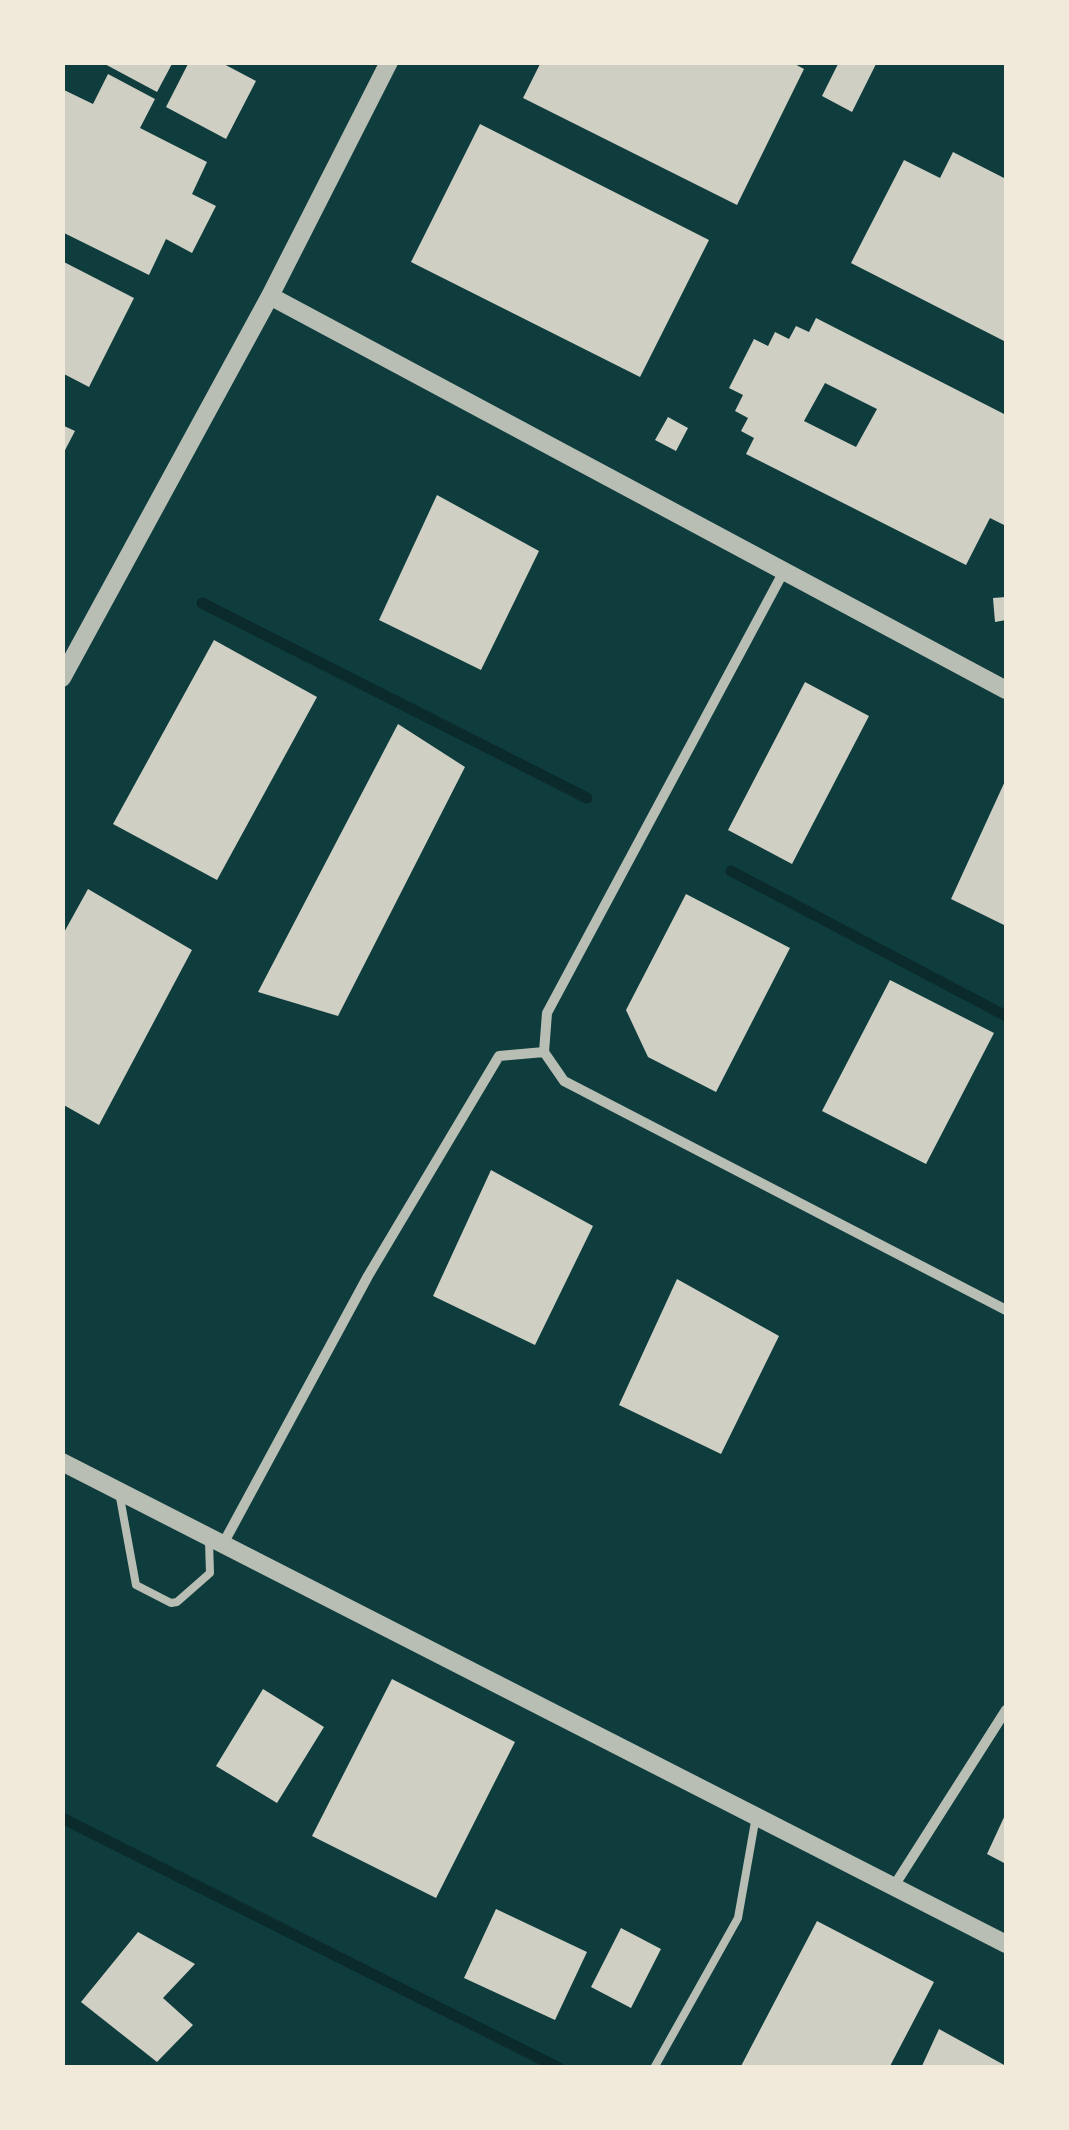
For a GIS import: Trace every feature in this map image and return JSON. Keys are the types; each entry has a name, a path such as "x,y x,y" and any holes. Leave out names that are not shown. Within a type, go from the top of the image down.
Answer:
{"street":[{"path":"62,678 270,296 389,62"},
{"path":"270,296 1006,690"},
{"path":"784,570 547,1014 544,1052 564,1081 1006,1310"},
{"path":"216,1540 499,1056 544,1052"},
{"path":"62,1462 1006,1944"},
{"path":"894,1886 1006,1710"}],"lane":[{"path":"119,1490 136,1585 177,1602 210,1573 216,1540"},
{"path":"654,2068 738,1918 756,1816"}],"building":[{"path":"101,62 173,62 157,92"},
{"path":"189,62 220,62 256,81 226,139 166,107"},
{"path":"541,62 791,62 804,69 737,205 523,98"},
{"path":"839,62 877,62 852,112 822,96"},
{"path":"108,74 155,99 140,128 207,162 192,194 216,206 192,253 166,239 149,275 62,232 62,89 93,104"},
{"path":"480,124 709,240 640,377 411,262"},
{"path":"953,152 1006,179 1006,342 851,263 904,160 940,178"},
{"path":"62,261 134,298 89,387 62,373"},
{"path":"816,318 1006,415 1006,526 990,518 966,565 746,454 754,438 741,431 748,418 735,411 743,395 729,388 754,339 768,346 775,332 789,339 796,326 809,332","holes":["825,383 877,409 856,447 804,421"]},
{"path":"668,417 688,428 676,451 655,440"},
{"path":"62,425 75,431 62,456"},
{"path":"437,495 539,551 481,670 379,620"},
{"path":"1006,597 1006,620 995,622 993,598"},
{"path":"214,640 317,697 217,880 113,824"},
{"path":"805,682 869,716 792,864 728,830"},
{"path":"398,724 465,767 338,1016 258,992"},
{"path":"1006,779 1006,926 951,899"},
{"path":"88,889 192,950 99,1125 62,1104 62,936"},
{"path":"686,894 790,948 716,1092 648,1057 626,1010"},
{"path":"890,980 994,1033 926,1164 822,1111"},
{"path":"491,1170 593,1226 535,1345 433,1296"},
{"path":"677,1279 779,1336 721,1454 619,1405"},
{"path":"392,1679 515,1742 436,1898 312,1836"},
{"path":"263,1689 324,1727 277,1803 216,1766"},
{"path":"1006,1813 1006,1864 987,1854"},
{"path":"496,1909 587,1952 555,2020 464,1978"},
{"path":"817,1921 934,1982 889,2068 740,2068"},
{"path":"621,1928 661,1949 631,2008 591,1987"},
{"path":"138,1932 195,1964 163,1998 193,2025 157,2062 81,2002"},
{"path":"939,2029 1006,2066 1006,2068 921,2068"}],"waterway":[{"path":"202,603 587,798"},
{"path":"731,871 1006,1016"},
{"path":"62,1818 559,2068"}]}
